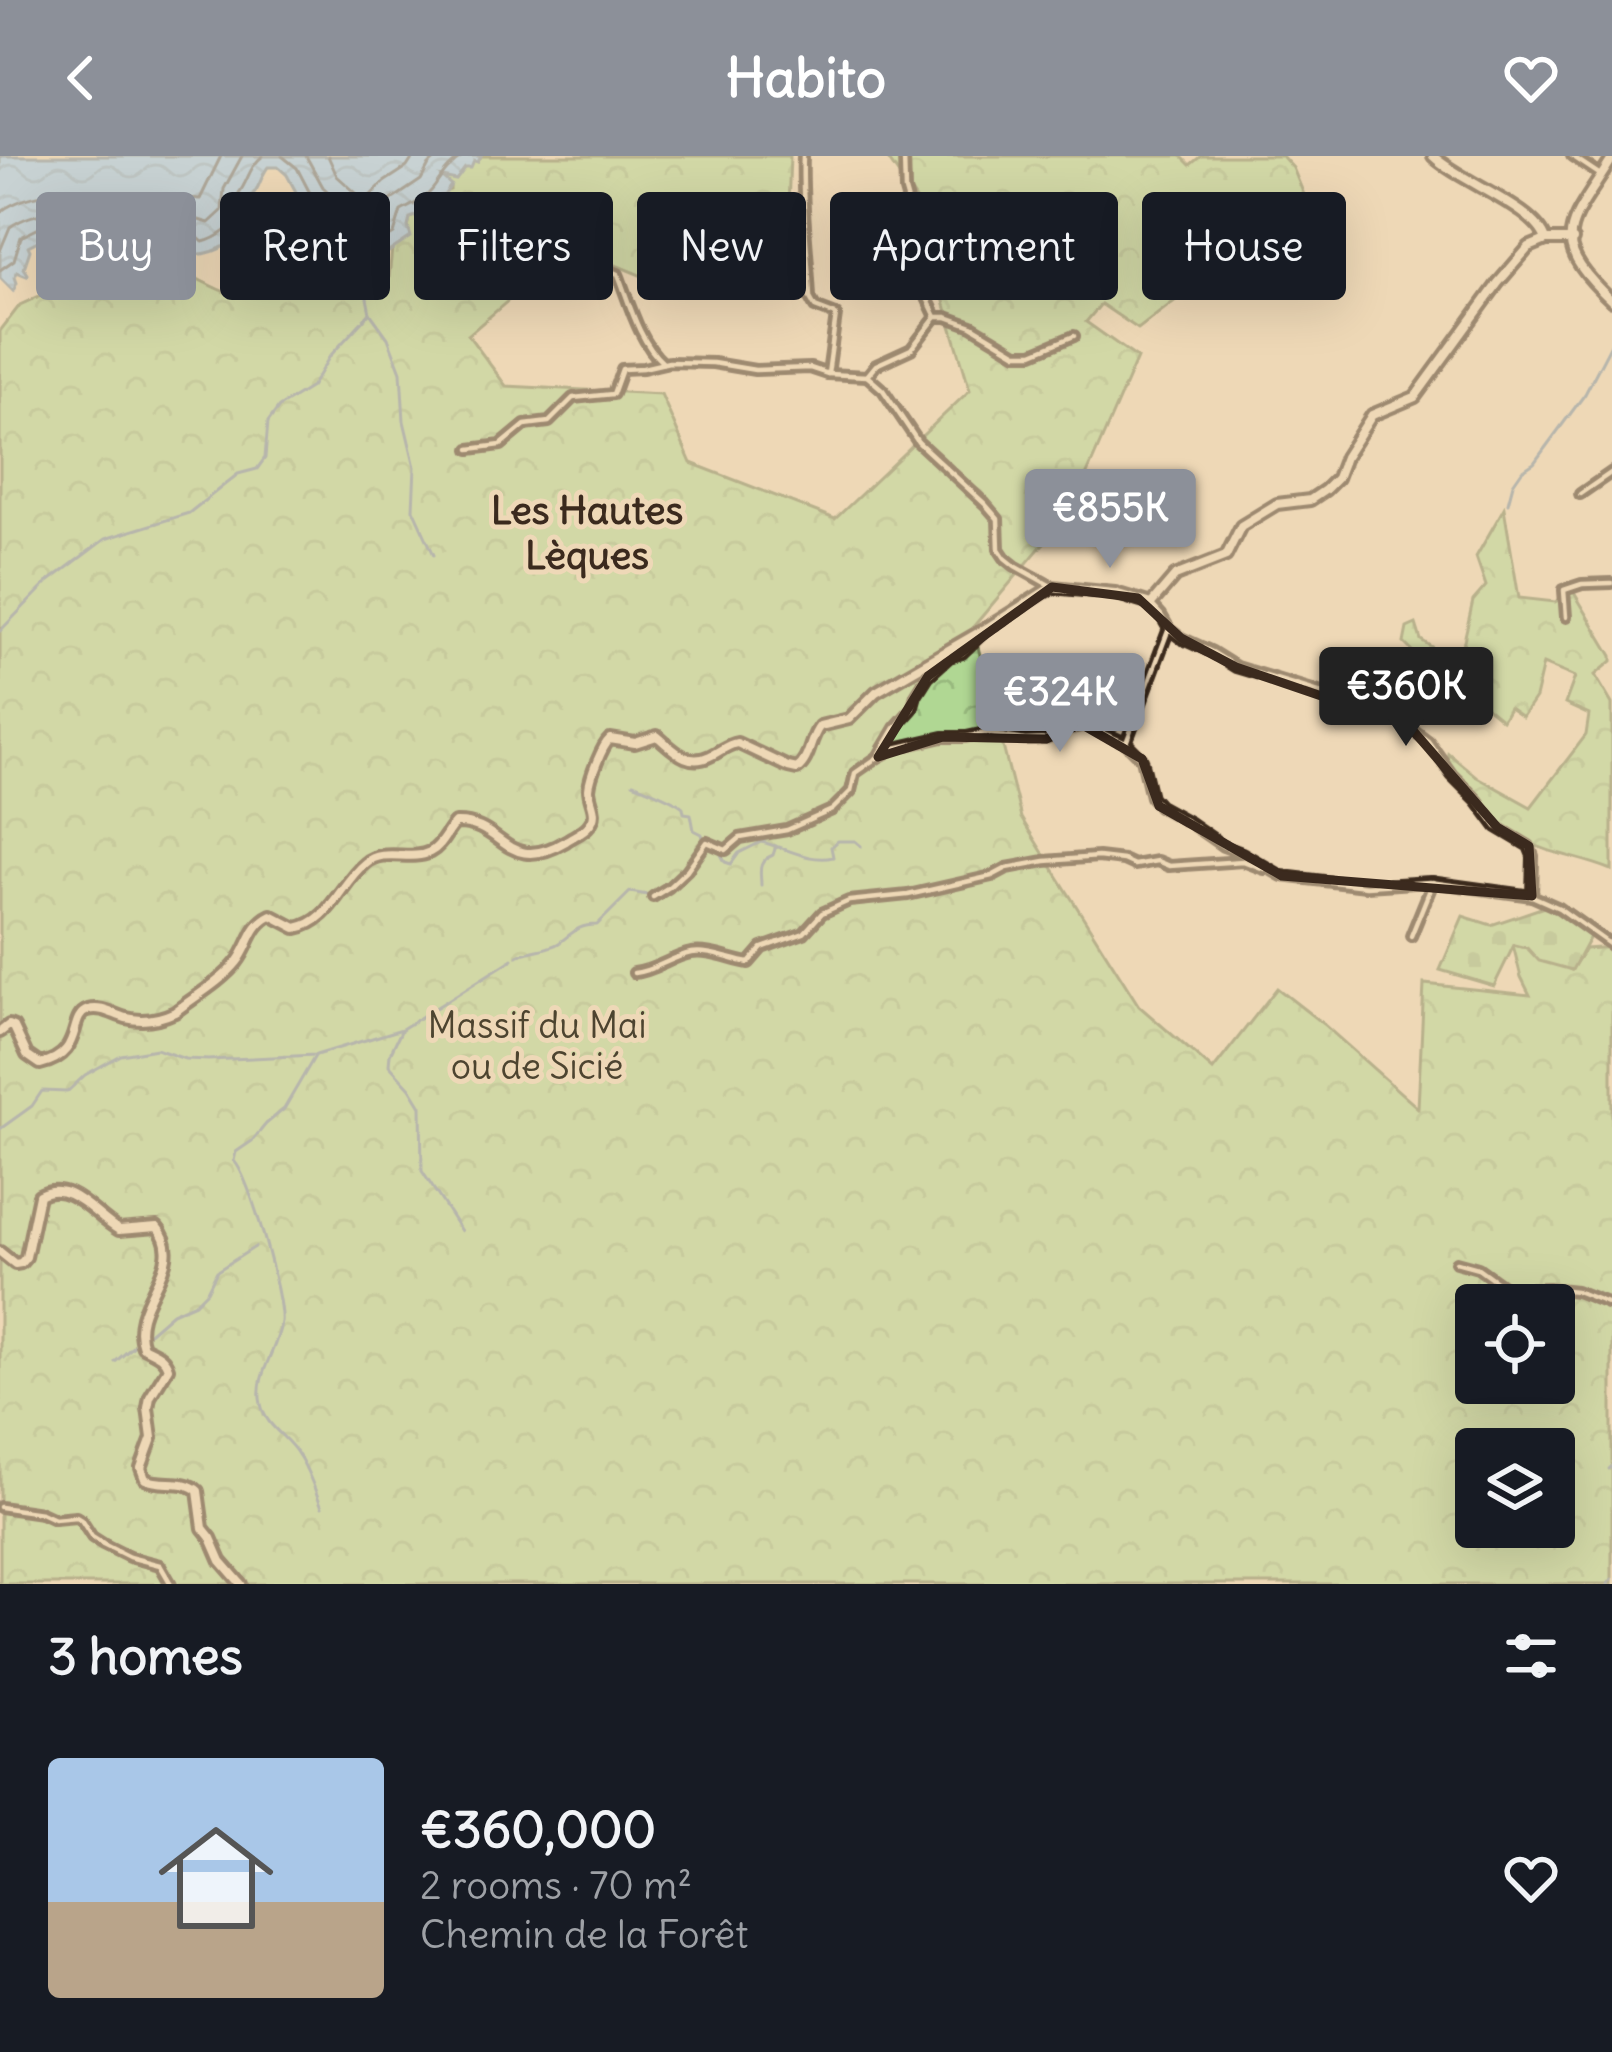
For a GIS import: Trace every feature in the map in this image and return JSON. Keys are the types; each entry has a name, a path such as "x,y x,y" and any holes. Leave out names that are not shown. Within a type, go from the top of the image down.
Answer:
{"street":[{"path":"803,156 810,298 837,320 828,374"},
{"path":"904,156 904,190 930,280 921,285 936,317"},
{"path":"1433,156 1450,171 1523,212 1540,227 1546,240"},
{"path":"1572,156 1602,176"},
{"path":"1612,159 1572,227 1571,241 1580,268 1612,299"},
{"path":"1151,604 1175,575 1226,556 1241,526 1276,504 1310,500 1325,490 1337,478 1372,415 1415,397 1520,256 1546,240 1571,241"},
{"path":"613,272 618,274 641,332 663,363"},
{"path":"867,376 876,365 911,349 936,317"},
{"path":"936,317 972,326 1017,353 1034,352 1074,335"},
{"path":"470,448 501,445 524,425 549,422 573,398 613,394 622,369 713,363 867,376 883,390 918,442 998,519 999,549 1005,558 1052,586 1115,593 1151,604 1169,629 1236,668 1392,714 1428,741 1496,827 1529,846 1532,896"},
{"path":"1580,494 1612,472"},
{"path":"1566,616 1564,590 1612,583"},
{"path":"0,1032 14,1027 27,1055 40,1064 68,1050 83,1012 95,1009 135,1019 165,1017 239,961 261,920 271,915 296,928 312,924 367,861 387,854 432,851 455,823 470,824 523,853 551,849 592,822 589,788 603,746 610,739 635,743 657,736 678,755 695,760 737,743 800,768 820,726 849,719 876,692 1052,586"},
{"path":"878,758 928,676 991,626"},
{"path":"1126,743 1169,629"},
{"path":"653,897 687,870 706,842 726,850 751,835 787,830 832,810 850,790 855,773 895,748 933,739 997,734 1046,739 1084,725 1126,743 1144,764 1154,802 1223,846 1272,870"},
{"path":"634,973 700,952 749,963 762,948 804,933 822,913 849,901 908,895 1045,861 1111,857 1134,865 1243,861 1293,879 1387,886 1432,882 1532,896 1559,908 1612,946"},
{"path":"1411,936 1432,882"},
{"path":"0,1252 15,1264 26,1258 39,1195 49,1190 80,1200 118,1230 157,1227 163,1233 168,1257 149,1297 139,1337 143,1347 166,1361 167,1368 150,1397 152,1438 141,1468 145,1479 154,1484 190,1484 198,1491 203,1528 236,1583"},
{"path":"1456,1262 1478,1268 1508,1289 1576,1291 1612,1305"},
{"path":"0,1508 41,1513 54,1520 76,1517 103,1544 160,1565 171,1584"}],"highlighted area":[{"path":"1052,587 1138,598 1181,638 1236,667 1409,726 1497,827 1529,846 1532,896 1282,876 1159,806 1142,759 1081,724 1046,739 943,737 878,757 928,676"}],"green space":[{"name":"Massif du Mai ou de Sicié","path":"481,156 790,156 789,192 637,192 637,274 613,264 613,192 444,192 450,185 442,177"},
{"name":"Massif du Mai ou de Sicié","path":"886,156 1181,156 1190,165 1201,156 1282,156 1293,168 1303,192 1142,192 1142,300 1176,300 1138,329 1101,304 1086,322 1137,358 1071,511 973,627 1021,818 1139,1006 1213,1070 1277,988 1418,1108 1424,984 1530,995 1513,945 1571,970 1585,949 1612,947 1612,1584 0,1584 0,331 20,305 36,298 196,300 196,279 220,289 220,300 390,300 392,248 410,237 410,218 414,217 414,300 509,300 468,335 506,386 661,394 691,463 835,519 970,390 944,300 1118,300 1118,192 911,192"},
{"path":"1504,508 1519,598 1555,602 1573,591 1612,656 1595,675 1612,704 1612,870 1516,835 1447,761 1448,753 1477,777 1531,807 1586,735 1589,715 1565,704 1575,677 1543,664 1535,698 1522,717 1509,708 1502,720 1469,693 1439,678 1404,643 1407,628 1416,624 1421,640 1442,654 1463,645 1473,601 1486,586 1476,557"},
{"path":"1547,906 1592,933 1572,970 1539,961 1527,948 1514,945 1494,986 1440,970 1463,916 1491,925"}],"water":[{"path":"0,156 481,156 456,180 442,177 451,185 446,192 414,192 414,217 408,227 411,237 390,251 390,192 296,192 278,167 268,167 254,192 220,192 220,248 202,254 196,254 196,192 36,192 36,242 28,246 24,268 28,274 17,272 13,291 0,278"}],"waterway":[{"path":"0,631 48,582 105,539 189,513 238,474 257,469 265,458 268,422 279,407 311,387 330,356 370,313 367,300"},
{"path":"370,313 388,338 401,372 404,421 415,467 413,509 434,555"},
{"path":"1508,503 1513,484 1585,394 1612,342"},
{"path":"633,783 683,807 704,842"},
{"path":"717,847 731,864 739,853 761,842 824,858 833,857 831,847 838,841 855,841 861,846"},
{"path":"761,885 762,864 776,846"},
{"path":"517,956 597,925 630,892 648,895"},
{"path":"0,1129 32,1106 42,1091 67,1092 85,1075 121,1055 156,1049 185,1059 208,1060 316,1055 402,1029 513,959"},
{"path":"401,1031 389,1065 421,1106 422,1171 461,1231"},
{"path":"315,1056 284,1109 236,1152 234,1161 257,1213 280,1310 279,1332 263,1373 261,1404 303,1462 322,1507"},
{"path":"115,1362 172,1313 195,1303 217,1271 255,1247"},
{"path":"1609,1469 1612,1466"},
{"path":"1608,1584 1612,1579"}],"district":[{"name":"Les Hautes Lèques","path":"587,532"}]}
